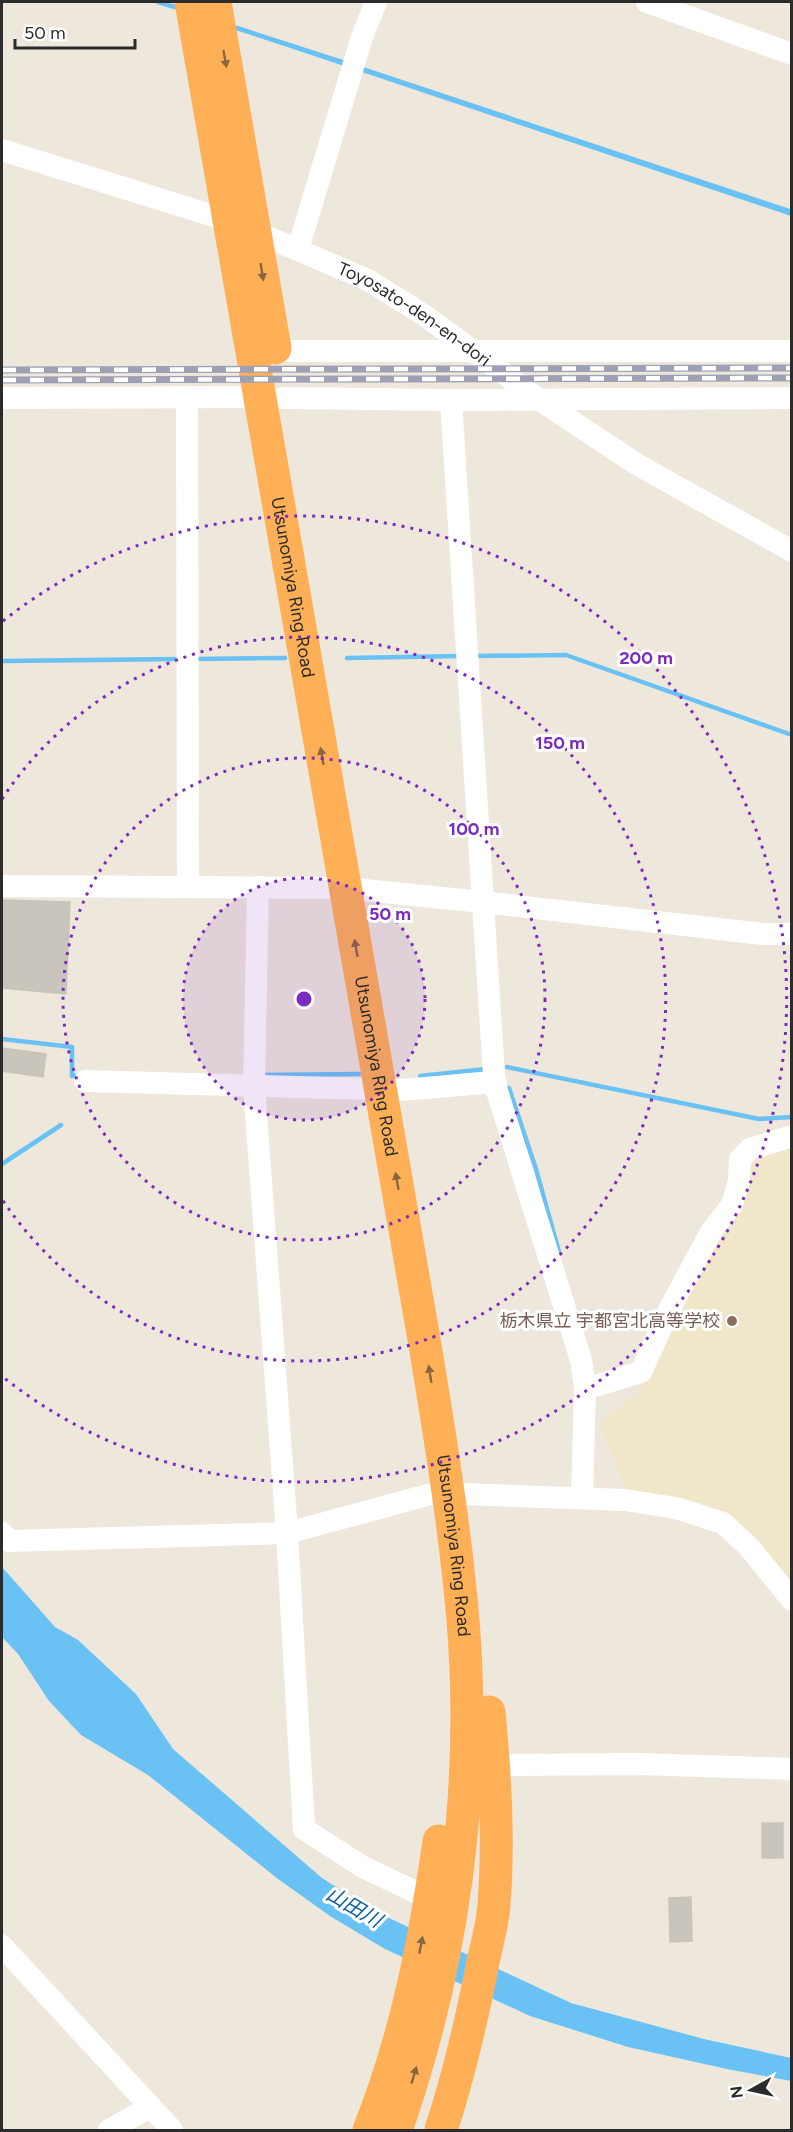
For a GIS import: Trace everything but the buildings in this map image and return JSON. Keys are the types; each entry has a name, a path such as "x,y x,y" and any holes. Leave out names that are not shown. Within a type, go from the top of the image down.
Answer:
{"highway":[{"name":"Utsunomiya Ring Road","path":"192,2 243,227 275,351 272,398"},
{"name":"Utsunomiya Ring Road","path":"215,2 243,227 391,1089 446,1342 459,1495 463,1620 455,1709 458,1895 447,2037 418,2130"},
{"name":"Utsunomiya Ring Road","path":"396,2130 426,2031 458,1895 484,1831 489,1712 485,1640 459,1495"},
{"path":"369,2130 394,2060 411,2002 458,1895 497,1857 494,1765 489,1712"},
{"path":"441,2130 456,2084 472,2021 458,1895"}],"street":[{"path":"298,249 362,38 376,2"},
{"path":"647,2 792,54"},
{"name":"Toyosato-den-en-dori","path":"2,150 243,227 368,280 396,296 540,400 638,465 792,551"},
{"path":"275,351 792,351"},
{"path":"187,397 188,887"},
{"path":"2,398 540,400 792,398"},
{"path":"451,400 495,1082 581,1360 585,1389 582,1497"},
{"path":"2,886 357,889 763,934 792,934"},
{"path":"258,887 254,1087 287,1533 303,1829 363,1867 426,1897 458,1895"},
{"path":"85,1081 391,1089 495,1082"},
{"path":"585,1389 640,1372 670,1308 712,1230 732,1205 740,1181 740,1159 750,1149 792,1136"},
{"path":"2,1533 9,1541 287,1533 435,1493 625,1500 676,1508 723,1523 749,1546 792,1600"},
{"path":"494,1765 638,1764 792,1769"},
{"path":"2,1946 172,2130"},
{"path":"110,2130 150,2108"}],"shaded area":[{"name":"栃木県立 宇都宮北高等学校","path":"791,1143 791,1585 740,1524 700,1503 624,1488 600,1422 640,1392 749,1156"}],"water":[{"path":"237,28 791,213 791,216 237,30"},
{"name":"山田川","path":"2,1567 55,1627 78,1640 136,1694 173,1749 322,1878 374,1911 571,2003 704,2039 791,2058 791,2081 628,2047 530,2016 385,1949 330,1916 278,1879 148,1775 81,1735 49,1701 18,1654 2,1637"}],"waterway":[{"path":"158,2 175,7"},
{"path":"237,28 348,64"},
{"path":"359,68 792,212"},
{"path":"475,656 566,655 792,735"},
{"path":"347,658 461,656"},
{"path":"194,659 285,658"},
{"path":"2,661 180,659"},
{"path":"2,1039 72,1047 72,1076 80,1076"},
{"path":"507,1067 759,1119 792,1117"},
{"path":"420,1076 486,1069"},
{"path":"259,1075 359,1074"},
{"path":"509,1088 536,1169 559,1252"},
{"path":"2,1164 61,1125"}],"railway":[{"path":"2,370 792,368"},
{"path":"2,380 792,378"}],"place":[{"name":"栃木県立 宇都宮北高等学校","path":"732,1321"}]}
